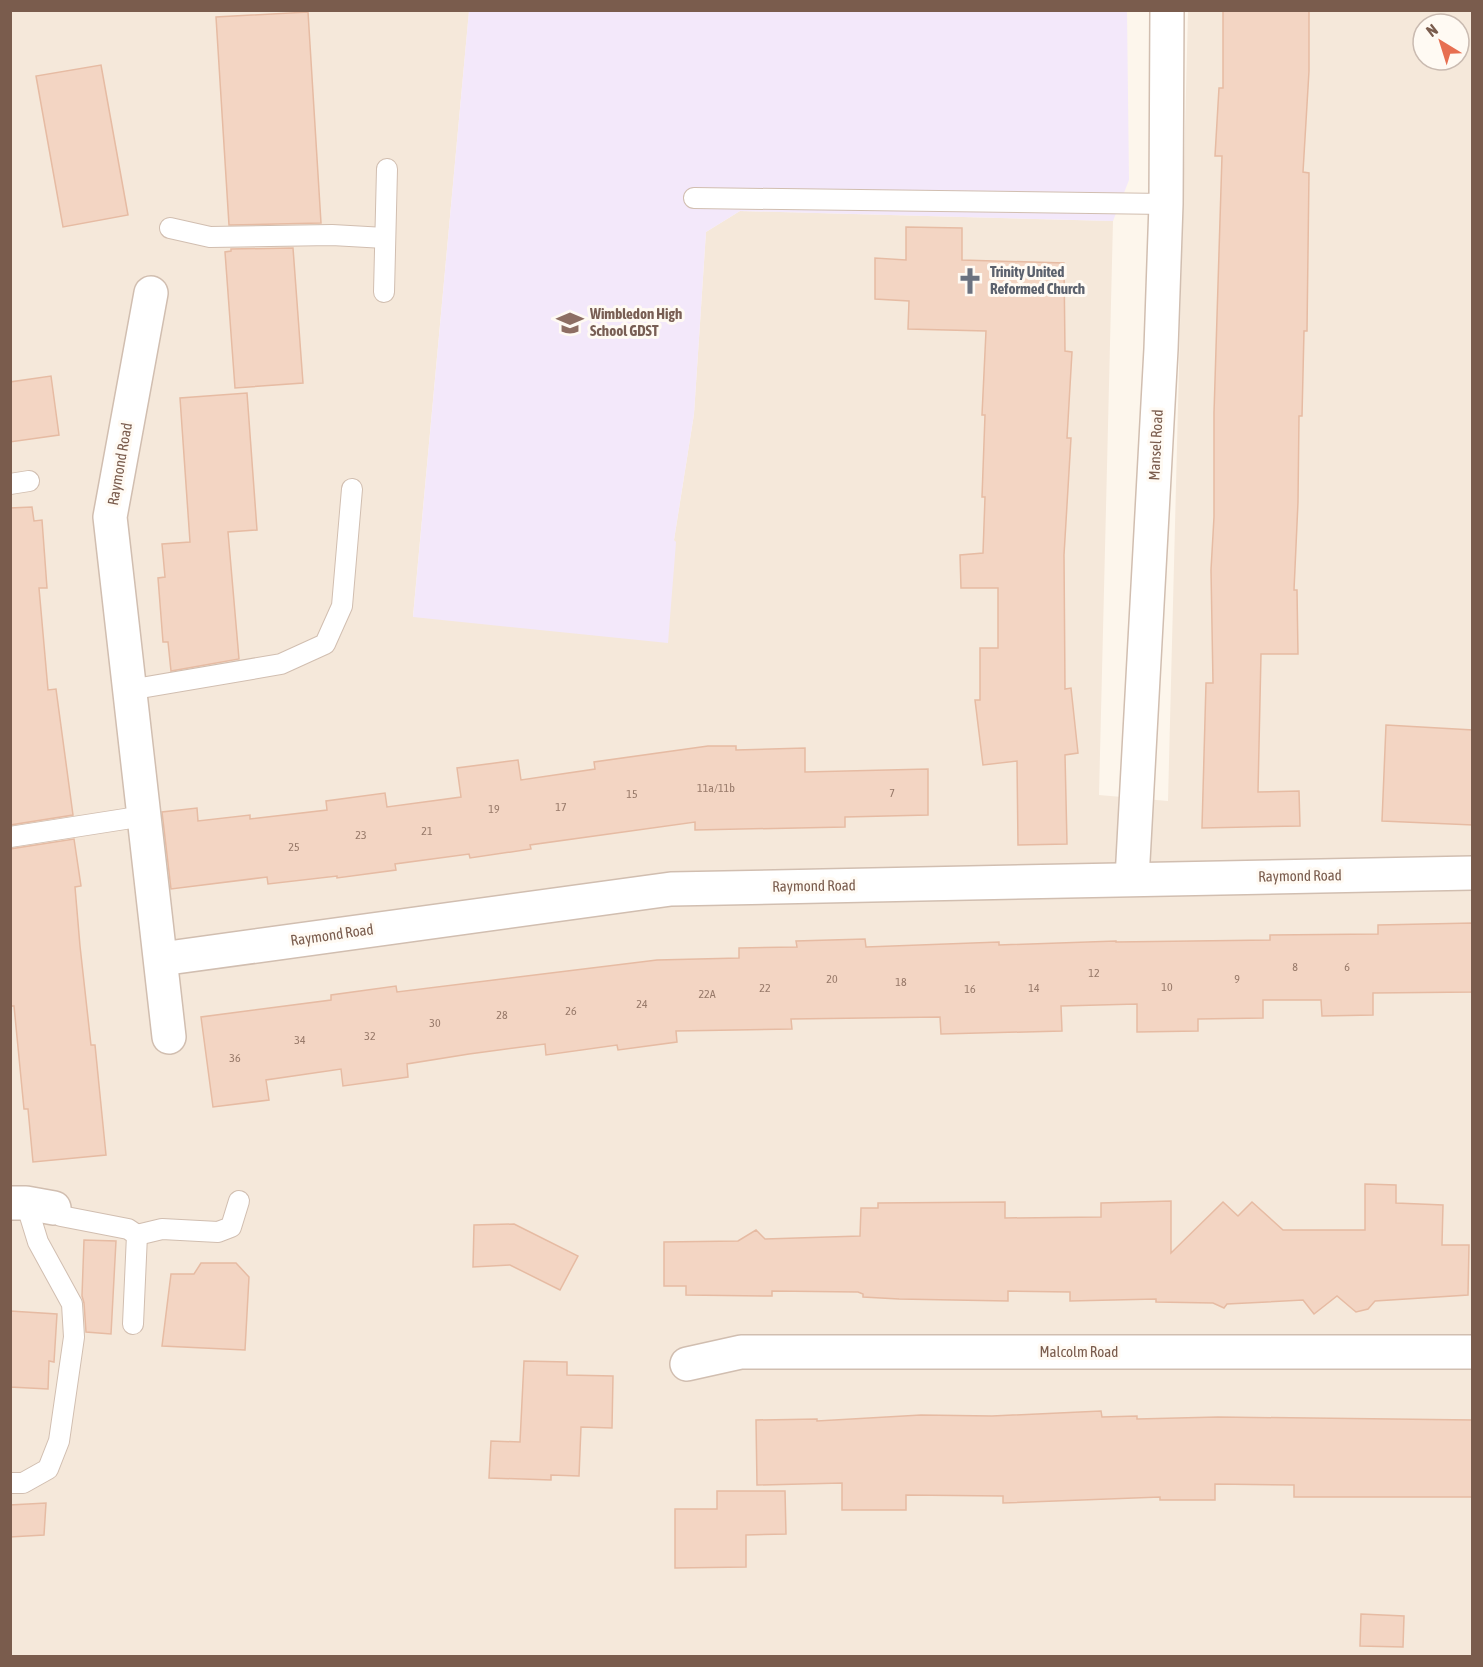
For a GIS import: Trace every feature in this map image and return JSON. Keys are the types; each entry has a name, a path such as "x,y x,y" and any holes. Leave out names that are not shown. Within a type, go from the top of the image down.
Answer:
{"street":[{"name":"Mansel Road","path":"1131,879 1161,350 1166,204 1167,10"},
{"name":"Raymond Road","path":"151,293 110,517 169,1037"},
{"name":"Raymond Road","path":"161,959 671,889 1473,873"},
{"name":"Malcolm Road","path":"687,1364 741,1352 1473,1352"}],"lane":[{"path":"384,292 387,169"},
{"path":"694,198 1166,204"},
{"path":"170,228 210,237 332,235 385,238"},
{"path":"129,690 281,664 325,644 342,606 352,489"},
{"path":"10,837 144,816"},
{"path":"137,1235 162,1229 218,1232 231,1227 239,1200"},
{"path":"30,1205 61,1216 128,1228 137,1235"},
{"path":"10,1483 23,1483 48,1469 59,1441 74,1337 72,1304 38,1242 30,1205"},
{"path":"133,1324 137,1235"}],"shaded area":[{"path":"11,11 469,11 413,616 674,540 694,414 706,232 740,211 1113,221 1099,795 1168,801 1188,11 1472,11 1472,1656 11,1656"},
{"name":"Wimbledon High School GDST","path":"469,11 1127,11 1129,180 1113,221 740,211 706,232 694,414 674,540 676,542 668,643 413,617"}],"building":[{"path":"1223,10 1309,10 1309,71 1303,172 1309,173 1307,331 1304,331 1302,416 1299,416 1294,590 1297,590 1298,654 1261,654 1258,792 1299,791 1300,826 1202,828 1206,683 1213,683 1211,570 1222,156 1215,156 1219,88 1223,88"},
{"path":"308,12 321,223 229,225 216,17"},
{"path":"101,65 128,215 63,227 36,76"},
{"path":"906,227 962,228 962,260 1064,263 1065,351 1072,352 1067,438 1071,438 1064,555 1065,689 1071,688 1078,753 1065,755 1067,844 1018,845 1017,761 983,765 975,700 980,700 980,648 998,648 998,588 961,588 960,555 983,553 985,497 982,497 985,415 982,415 986,331 908,329 909,301 875,299 875,258 906,260"},
{"path":"293,248 303,383 235,388 225,252 231,249"},
{"path":"51,376 59,435 10,442 10,382"},
{"path":"247,393 257,530 228,532 239,659 171,671 168,642 163,642 158,578 165,577 162,544 190,542 180,398"},
{"path":"32,507 34,521 42,520 47,588 39,588 48,690 56,689 73,815 10,825 10,508"},
{"path":"1386,725 1473,730 1473,825 1382,821"},
{"path":"708,746 736,746 736,750 805,748 805,772 928,769 928,815 845,817 845,827 695,830 695,822 530,845 531,849 470,858 469,854 395,864 396,870 337,878 337,876 268,884 267,877 171,889 162,812 197,808 198,821 250,815 250,819 327,810 326,801 385,793 387,807 461,797 457,768 518,760 521,780 595,769 594,762"},
{"path":"74,839 81,886 75,887 80,946 91,1045 95,1045 106,1155 33,1162 28,1109 24,1109 14,1006 10,1006 10,849"},
{"path":"1473,923 1473,992 1373,993 1373,1015 1322,1016 1321,1000 1263,1000 1263,1018 1198,1019 1198,1031 1137,1032 1137,1004 1061,1006 1062,1031 941,1034 940,1017 791,1019 792,1029 676,1031 677,1042 618,1050 617,1045 546,1055 545,1044 469,1054 407,1064 408,1077 343,1086 341,1069 266,1080 269,1100 213,1107 201,1017 331,1000 331,995 396,986 397,992 657,960 739,958 739,948 797,947 796,941 865,939 866,947 999,942 999,945 1116,941 1270,940 1270,935 1378,934 1378,925"},
{"path":"1365,1184 1396,1185 1396,1203 1443,1205 1442,1245 1469,1245 1468,1295 1375,1301 1368,1309 1356,1312 1337,1296 1314,1314 1303,1300 1227,1304 1224,1308 1213,1303 1156,1302 1156,1299 1070,1301 1070,1292 1008,1291 1008,1301 863,1297 863,1294 858,1292 772,1291 772,1296 686,1295 686,1286 664,1286 664,1242 738,1241 756,1230 765,1239 860,1236 861,1208 878,1208 878,1203 1005,1202 1005,1218 1101,1217 1101,1203 1171,1201 1171,1253 1223,1202 1238,1216 1252,1202 1283,1230 1365,1230"},
{"path":"514,1224 578,1256 560,1290 510,1265 473,1267 474,1225"},
{"path":"84,1240 116,1241 111,1334 86,1332 82,1296"},
{"path":"201,1263 236,1263 249,1277 245,1350 162,1346 171,1274 194,1274"},
{"path":"10,1311 57,1314 54,1362 49,1361 48,1389 10,1387"},
{"path":"524,1361 567,1362 567,1375 613,1376 612,1428 581,1427 579,1476 551,1475 551,1480 489,1478 491,1441 520,1442"},
{"path":"1101,1411 1102,1417 1137,1416 1137,1419 1218,1417 1473,1420 1473,1497 1294,1497 1294,1485 1215,1484 1215,1500 1160,1500 1160,1497 1003,1503 1003,1496 906,1495 906,1510 842,1510 842,1483 757,1485 756,1420 817,1419 817,1421 921,1415 992,1416"},
{"path":"717,1491 785,1491 786,1534 746,1535 746,1567 675,1568 675,1509 717,1509"},
{"path":"46,1503 44,1535 10,1537 10,1505"},
{"path":"1361,1614 1404,1616 1403,1647 1360,1646"}],"place":[{"name":"Trinity United Reformed Church","path":"970,281"},
{"name":"Wimbledon High School GDST","path":"570,323"}]}
